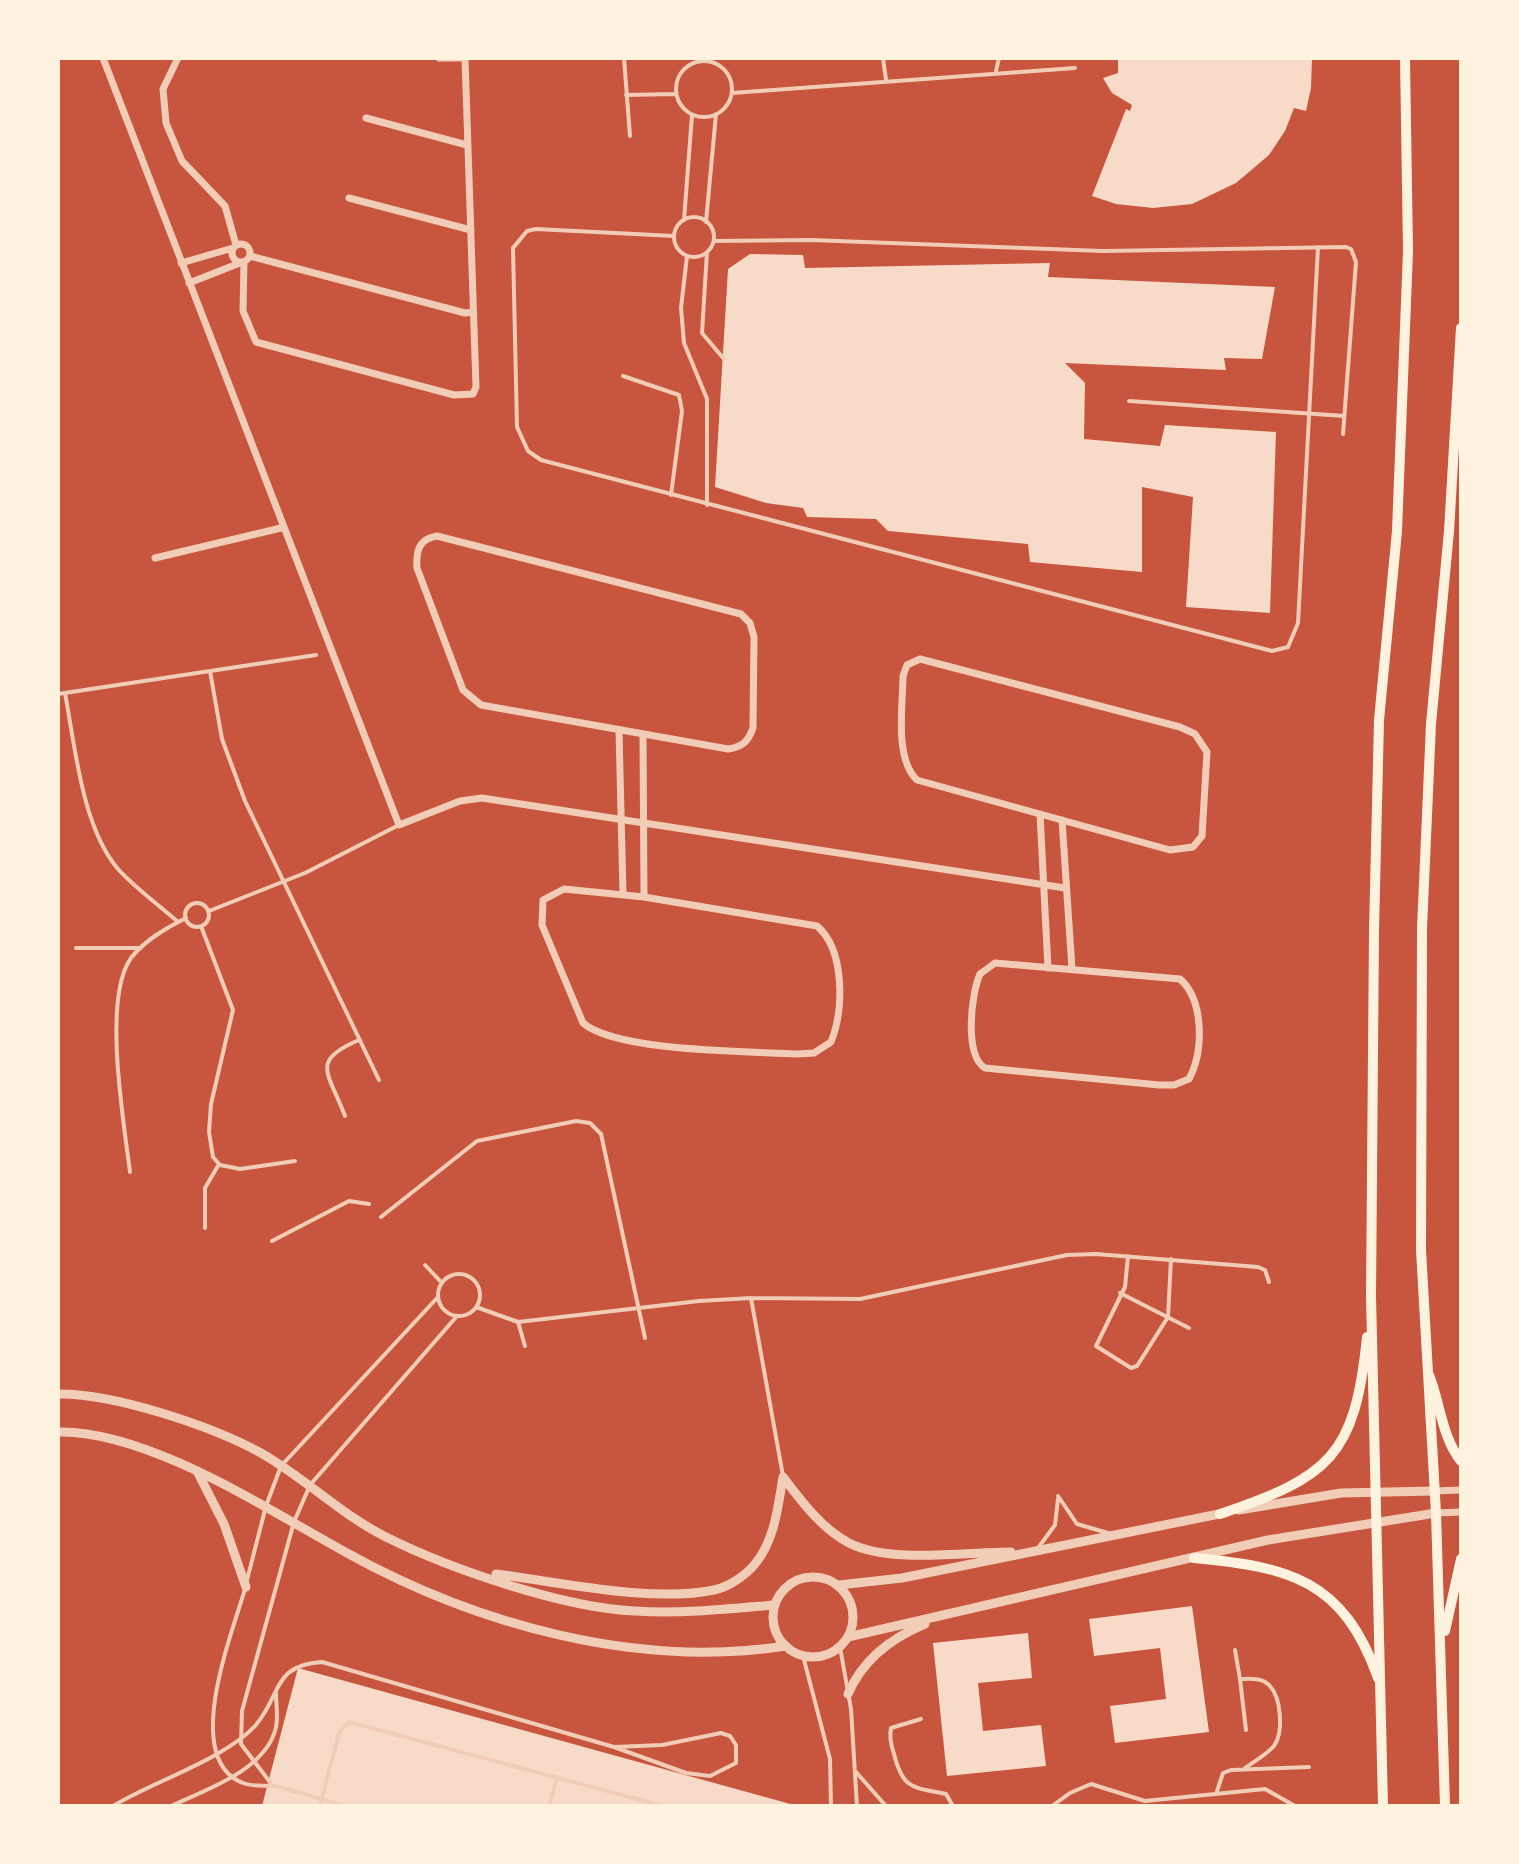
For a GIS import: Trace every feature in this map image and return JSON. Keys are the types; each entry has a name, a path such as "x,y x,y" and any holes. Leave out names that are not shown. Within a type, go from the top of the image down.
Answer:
{"main road":[{"path":"1398,58 1407,106"},
{"path":"1383,1806 1371,1296 1379,720 1397,531 1408,251 1405,58"},
{"path":"1445,1806 1436,1513 1425,1366 1421,1250 1422,929 1431,724 1449,531 1461,328"},
{"path":"1220,1514 1283,1493 1311,1476 1330,1459 1344,1439 1365,1357 1371,1296"},
{"path":"1425,1366 1440,1401 1448,1439 1461,1461"},
{"path":"1194,1558 1257,1564 1285,1571 1314,1585 1356,1630 1381,1687"},
{"path":"1441,1653 1452,1587 1461,1559"}],"street":[{"path":"103,58 281,528 399,825 460,801 482,798 1065,888"},
{"path":"178,58 163,89 166,123 182,161 225,206 234,247 233,259 465,313 473,312"},
{"path":"181,263 247,246 243,311 256,342 454,395 470,396 476,391 465,58 439,58"},
{"path":"366,118 467,145"},
{"path":"349,198 471,230"},
{"path":"189,283 245,260"},
{"path":"155,558 281,528"},
{"path":"437,536 746,618 754,637 753,728 744,744 728,749 619,731 471,700 463,690 417,568 416,552 421,543 437,536"},
{"path":"914,660 932,660 1180,727 1204,743 1207,752 1204,829 1193,847 1170,850 1040,814 928,784 911,774 904,756 903,676 907,665 914,660"},
{"path":"619,731 623,894"},
{"path":"643,735 644,897"},
{"path":"1040,814 1048,968"},
{"path":"1062,820 1072,969"},
{"path":"564,889 623,894 817,926 837,956 837,1015 831,1042 814,1053 797,1054 628,1040 593,1031 583,1023 556,965 542,925 540,909 551,893 564,889"},
{"path":"995,963 1048,968 1173,977 1189,987 1195,996 1197,1044 1189,1079 1174,1085 1159,1085 995,1071 979,1065 974,1055 971,1014 980,974 995,963"},
{"path":"58,1394 122,1403 203,1429 259,1452 310,1485 345,1515 388,1538 536,1593 631,1611 707,1612 774,1605"},
{"path":"58,1432 156,1453 266,1506 423,1592 529,1628 615,1646 714,1651 786,1646"},
{"path":"198,1472 224,1524 246,1587"},
{"path":"783,1477 829,1530 851,1544 886,1553 1034,1552"},
{"path":"475,1572 620,1590 716,1590 732,1583 755,1564 777,1513 783,1477"},
{"path":"839,1585 846,1593 854,1614 848,1637 840,1647 823,1656 803,1656 786,1646 773,1624 774,1605 780,1593 799,1578 813,1576 839,1585 902,1578 1332,1494 1461,1490"},
{"path":"848,1637 1268,1540 1378,1521 1461,1512"},
{"path":"848,1694 856,1677 878,1652 913,1629 950,1613"}],"lane":[{"path":"624,58 630,136"},
{"path":"883,58 886,80"},
{"path":"996,71 999,58"},
{"path":"691,60 718,61 731,78 732,93 727,106 716,114 693,115 679,103 676,94 678,76 691,60"},
{"path":"732,93 996,71 1075,68"},
{"path":"626,95 676,94"},
{"path":"706,222 716,114"},
{"path":"693,115 684,220 674,236 678,249 687,256 707,252"},
{"path":"684,220 696,217 712,228 714,241 707,252 702,333 724,359"},
{"path":"674,236 536,229 520,238 511,256 517,427 521,440 541,460 1272,651 1288,647 1298,623 1318,247"},
{"path":"714,241 811,240 1103,251 1346,247 1351,249 1356,262 1343,434"},
{"path":"687,256 681,308 684,343 707,399 707,505"},
{"path":"623,376 679,395 682,411 671,495"},
{"path":"1129,401 1344,416"},
{"path":"58,694 316,655"},
{"path":"210,671 222,739 232,770 281,883 379,1080"},
{"path":"65,693 85,792 108,853 118,869 178,922"},
{"path":"209,911 281,883 399,825"},
{"path":"194,903 200,903 209,911 209,918 201,926 189,923 186,918 189,906 194,903"},
{"path":"130,1172 118,1064 118,1006 130,959 186,918"},
{"path":"201,926 233,1010 211,1104 211,1152 219,1164 255,1169 295,1161"},
{"path":"76,948 141,948"},
{"path":"345,1116 327,1067 328,1057 332,1051 359,1040"},
{"path":"381,1217 477,1141 576,1121 590,1123 601,1134 645,1338"},
{"path":"205,1228 205,1188 219,1164"},
{"path":"272,1241 349,1201 369,1204"},
{"path":"273,1786 241,1744 242,1711 294,1522 310,1485 457,1316 476,1307 518,1322 751,1298 860,1299 1067,1255 1128,1256 1258,1267 1265,1270 1269,1282"},
{"path":"1128,1256 1127,1279 1096,1346 1131,1368 1137,1366 1168,1317 1171,1259"},
{"path":"425,1265 442,1283"},
{"path":"346,1806 321,1803 273,1786 243,1783 222,1769 215,1754 213,1708 266,1506 281,1466 438,1297 442,1283 453,1275 467,1276 478,1286 476,1307"},
{"path":"1120,1293 1189,1328"},
{"path":"438,1297 444,1310 457,1316"},
{"path":"751,1298 783,1477"},
{"path":"518,1322 525,1346"},
{"path":"1034,1552 1055,1525 1058,1496 1077,1524 1115,1534"},
{"path":"840,1647 848,1694 857,1806"},
{"path":"1235,1650 1246,1730"},
{"path":"803,1656 830,1759 831,1806"},
{"path":"113,1806 234,1741 255,1726 290,1670 303,1663 322,1662 614,1747 698,1776 731,1768 738,1754 730,1736 721,1733 662,1745 614,1747"},
{"path":"1240,1679 1255,1679 1270,1686 1276,1697 1280,1725 1275,1744 1244,1769"},
{"path":"171,1806 235,1774 265,1751 276,1728 276,1691"},
{"path":"921,1719 891,1728 890,1740 899,1774 916,1789 946,1794 953,1806"},
{"path":"321,1803 339,1733 349,1722 663,1806"},
{"path":"1217,1791 1223,1773 1244,1769 1309,1767"},
{"path":"854,1770 886,1806"},
{"path":"549,1806 557,1777"},
{"path":"1052,1806 1070,1793 1091,1784 1145,1801 1217,1791 1265,1789 1295,1806"}],"building":[{"path":"1118,58 1312,58 1306,111 1294,108 1285,131 1269,155 1236,183 1192,204 1153,208 1116,204 1092,196 1126,109 1130,111 1132,105 1112,93 1103,78 1118,73"},
{"path":"750,254 803,255 805,268 1050,263 1048,277 1275,287 1262,359 1224,358 1226,370 1065,363 1085,383 1084,439 1160,446 1165,425 1276,432 1270,613 1186,607 1193,497 1142,487 1142,572 1030,562 1028,544 888,531 876,519 807,517 803,508 766,503 715,487 728,269"},
{"path":"1192,1606 1209,1732 1115,1743 1110,1706 1166,1699 1160,1648 1094,1656 1089,1619"},
{"path":"1028,1633 1032,1678 978,1683 983,1731 1041,1725 1046,1766 947,1776 933,1643"},
{"path":"298,1668 794,1805 794,1806 262,1806"}]}
